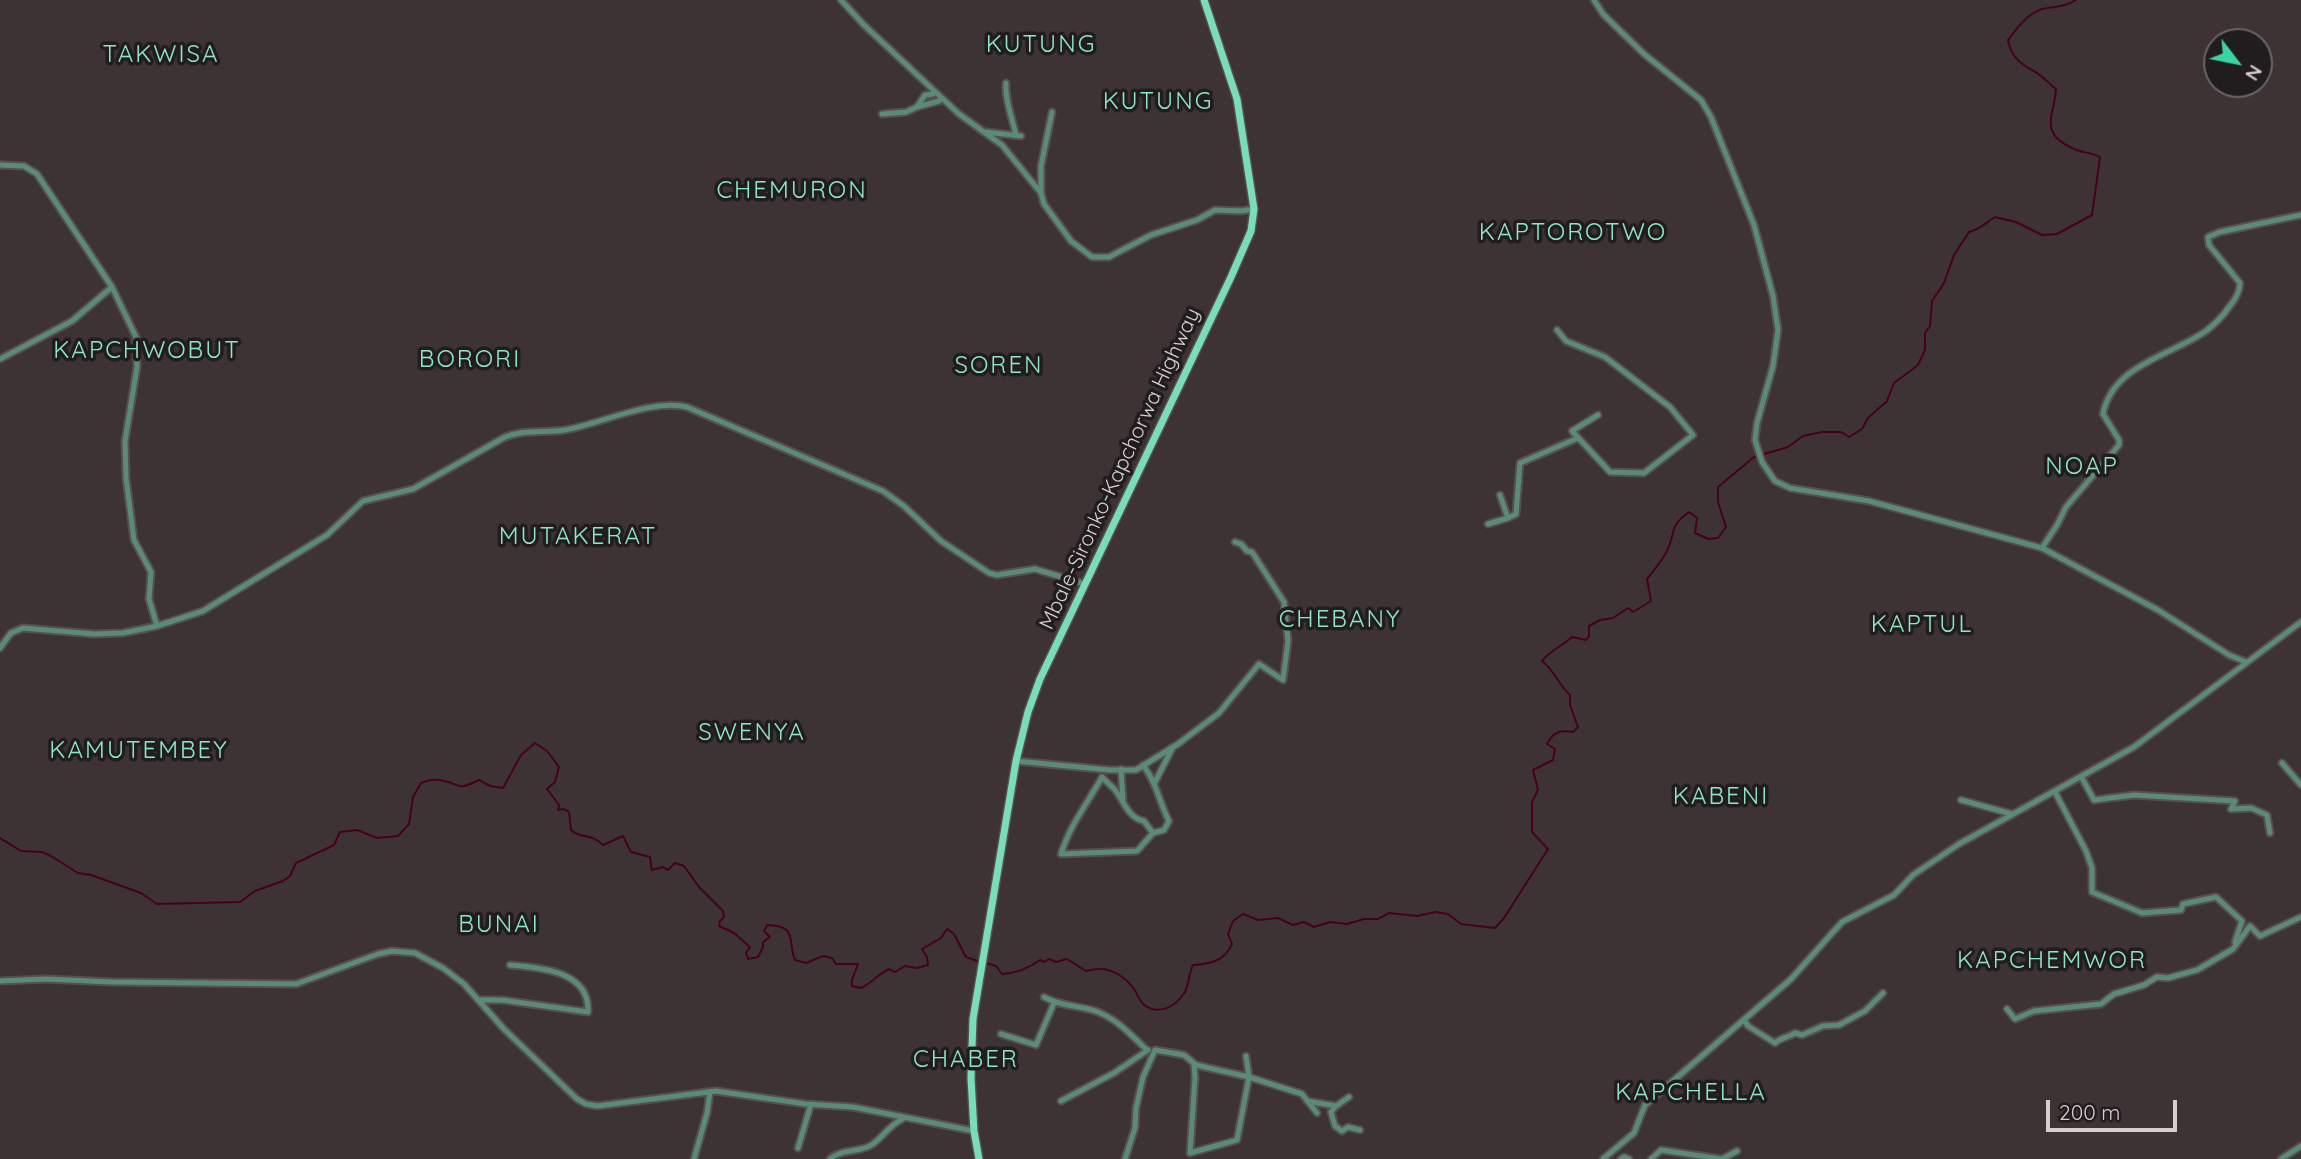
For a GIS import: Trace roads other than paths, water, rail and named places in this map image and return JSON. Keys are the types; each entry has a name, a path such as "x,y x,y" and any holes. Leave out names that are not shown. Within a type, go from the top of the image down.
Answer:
{"main road":[{"name":"Mbale-Sironko-Kapchorwa Highway","path":"979,1159 974,1131 971,1045 973,1019 1021,734 1036,690 1251,231 1254,209 1239,108 1204,0"}],"street":[{"path":"841,0 959,114 1002,145 1041,193"},
{"path":"1594,0 1603,14 1644,54 1701,100 1711,117 1754,225 1773,296 1778,330 1773,366 1757,423 1755,446 1769,475 1782,485 1869,501 2042,548 2158,610 2246,662"},
{"path":"911,70 939,101 983,131 1019,135 1005,100 1006,83"},
{"path":"917,107 925,95 933,94"},
{"path":"882,114 906,112 939,101"},
{"path":"1052,112 1041,166 1041,193 1044,204 1071,241 1083,252 1097,258 1109,257 1151,236 1197,220 1215,210 1254,209"},
{"path":"0,165 24,166 37,174 113,287 134,330 138,347 137,367 125,441 126,478 134,540 151,572 149,598 157,626"},
{"path":"2042,548 2066,507 2119,445 2119,440 2103,414 2113,391 2143,363 2209,329 2222,317 2237,296 2240,283 2209,245 2208,237 2220,232 2301,215"},
{"path":"0,359 72,320 113,287"},
{"path":"1557,330 1566,341 1605,357 1648,390 1670,407 1693,435 1644,473 1610,472 1572,431 1598,415"},
{"path":"0,648 11,633 23,628 94,634 123,633 157,626 203,611 327,536 363,501 413,489 505,437 578,428 674,404 687,407 883,491 900,502 941,541 989,573 997,575 1035,569 1085,584"},
{"path":"1488,524 1516,514 1520,463 1578,438"},
{"path":"1500,495 1508,518"},
{"path":"1016,761 1136,770 1219,713 1259,664 1283,680 1288,641 1283,602 1252,552 1234,542"},
{"path":"1603,1159 1634,1133 1645,1105 1651,1099 1791,979 1842,922 1894,895 1909,878 1959,844 2082,778 2150,736 2301,622"},
{"path":"1155,782 1173,747"},
{"path":"2282,763 2301,785"},
{"path":"1143,765 1155,782 1169,821 1164,830 1153,833 1137,851 1060,854 1069,830 1085,808 1101,777 1114,788 1126,808 1138,820 1144,821 1153,833"},
{"path":"1121,770 1123,800"},
{"path":"2082,778 2094,800 2134,795 2235,801 2231,809 2251,808 2267,815 2270,833"},
{"path":"2055,792 2086,851 2092,868 2092,892 2142,913 2181,910 2183,904 2216,897 2242,921 2233,949"},
{"path":"1961,800 2011,814"},
{"path":"2007,1009 2015,1019 2034,1011 2101,1004 2114,994 2144,985 2157,977 2168,978 2197,970 2233,949 2250,926 2260,936 2301,917"},
{"path":"0,981 46,978 113,982 296,984 377,954 404,951 415,953 443,968 464,985 531,1056 586,1104 597,1106 710,1092 852,1107 974,1131"},
{"path":"477,1000 502,1000 588,1012 583,990 571,978 552,970 510,965"},
{"path":"1744,1020 1748,1026 1775,1043 1780,1038 1795,1033 1802,1035 1823,1026 1839,1025 1865,1011 1883,993"},
{"path":"1044,997 1054,1003 1096,1011 1119,1023 1147,1049 1184,1055 1194,1063 1302,1094 1317,1113"},
{"path":"1001,1034 1036,1045 1054,1003"},
{"path":"1061,1101 1114,1073 1147,1049"},
{"path":"1125,1159 1135,1128 1136,1108 1143,1077 1155,1050"},
{"path":"1194,1063 1189,1153 1237,1140 1249,1077 1246,1056"},
{"path":"694,1159 710,1092"},
{"path":"1349,1097 1331,1112 1335,1126 1342,1131 1348,1127 1360,1130"},
{"path":"1307,1101 1336,1106"},
{"path":"798,1148 811,1104"},
{"path":"830,1159 837,1153 872,1144 891,1125 904,1118"},
{"path":"2281,1159 2301,1146"},
{"path":"1651,1159 1661,1150 1721,1159 1737,1151"},
{"path":"1612,1152 1619,1159 1629,1159"}],"waterway":[{"path":"986,963 996,966 1002,974 1022,970 1040,960 1044,962 1049,959 1056,962 1067,959 1086,971 1100,969 1119,975 1134,989 1143,1004 1161,1010 1177,1002 1185,992 1193,965 1221,958 1229,950 1232,944 1228,934 1233,921 1243,914 1258,920 1278,918 1293,925 1304,922 1314,927 1330,922 1347,924 1364,919 1378,919 1389,913 1417,916 1435,912 1448,914 1461,924 1495,928 1548,849 1532,832 1532,802 1538,790 1533,770 1553,760 1555,749 1547,744 1554,734 1573,732 1578,727 1570,705 1570,695 1542,661 1572,637 1586,640 1589,626 1600,620 1613,618 1628,608 1633,612 1651,601 1647,579 1667,551 1675,526 1689,512 1697,518 1695,533 1708,539 1718,538 1726,527 1718,502 1718,487 1754,457 1788,447 1803,436 1841,432 1849,437 1862,429 1868,418 1887,401 1894,383 1918,365 1925,350 1925,333 1930,326 1932,301 1944,283 1954,255 1969,232 1995,217 2016,222 2042,235 2057,234 2092,215 2100,157 2074,149 2056,137 2051,124 2056,89 2016,58 2008,40 2023,22 2037,11 2063,6 2076,0"},
{"path":"0,838 21,851 42,852 78,873 141,893 157,904 240,902 255,891 283,881 290,876 296,863 334,845 340,832 357,830 377,838 398,836 409,824 413,797 421,783 437,780 461,786 479,780 490,786 503,788 521,755 535,743 547,751 559,767 555,782 547,789 559,805 558,810 569,812 571,830 603,845 623,836 631,852 650,857 652,870 663,867 668,870 675,863 684,866 699,887 723,911 724,917 719,926 734,933 750,947 746,953 748,959 758,957 763,942 770,937 764,931 767,925 784,928 788,932 795,960 806,963 823,956 832,958 836,964 858,964 852,986 861,988 889,969 895,972 905,966 917,968 928,965 922,949 941,938 947,929 954,934 966,957 980,962"}],"district":[{"name":"KUTUNG","path":"1041,45"},
{"name":"TAKWISA","path":"161,55"},
{"name":"KUTUNG","path":"1158,102"},
{"name":"CHEMURON","path":"792,191"},
{"name":"KAPTOROTWO","path":"1573,233"},
{"name":"KAPCHWOBUT","path":"147,351"},
{"name":"BORORI","path":"470,360"},
{"name":"SOREN","path":"999,366"},
{"name":"NOAP","path":"2082,467"},
{"name":"MUTAKERAT","path":"578,537"},
{"name":"CHEBANY","path":"1340,620"},
{"name":"KAPTUL","path":"1922,625"},
{"name":"SWENYA","path":"752,733"},
{"name":"KAMUTEMBEY","path":"139,751"},
{"name":"KABENI","path":"1721,797"},
{"name":"BUNAI","path":"499,925"},
{"name":"KAPCHEMWOR","path":"2052,961"},
{"name":"CHABER","path":"966,1060"},
{"name":"KAPCHELLA","path":"1691,1093"}]}
